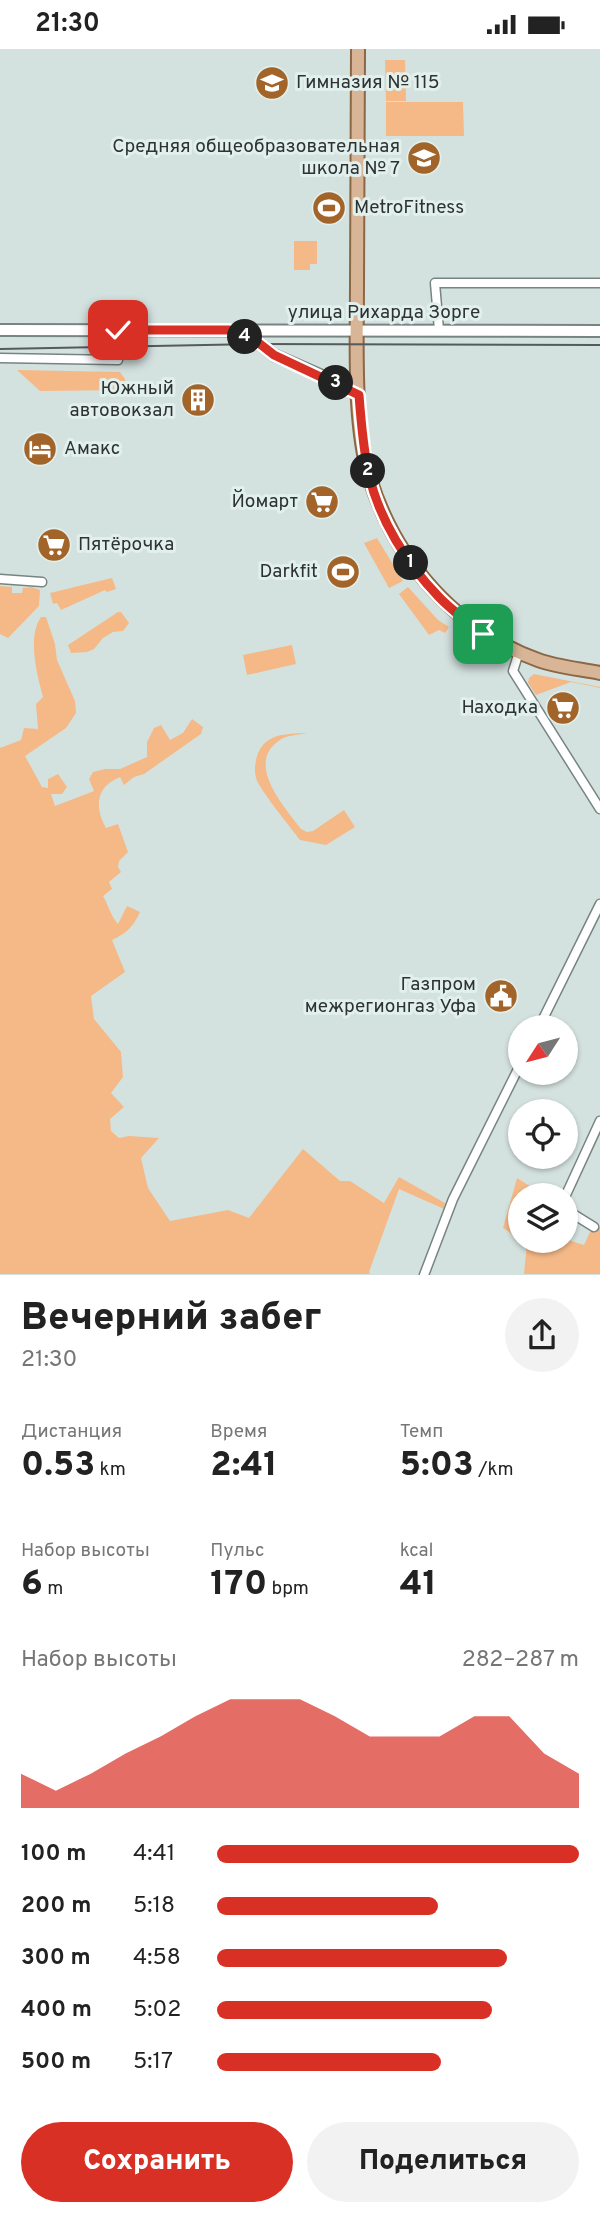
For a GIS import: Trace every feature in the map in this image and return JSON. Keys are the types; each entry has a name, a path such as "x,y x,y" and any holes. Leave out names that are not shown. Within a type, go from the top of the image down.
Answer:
{"main road":[{"path":"358,49 359,395 362,439 370,478 384,516 418,574 439,598 483,634 541,661 600,673"},
{"name":"улица Рихарда Зорге","path":"0,330 600,331"},
{"path":"230,330 260,344 274,355 359,395"}],"street":[{"path":"439,331 435,283 600,283"},
{"path":"0,358 118,360 118,330"},
{"path":"0,579 42,582"},
{"path":"519,652 513,670 600,809"},
{"path":"545,1015 600,904"},
{"path":"424,1275 453,1199 510,1085"},
{"path":"571,1183 600,1121"},
{"path":"578,1217 594,1227"}],"shaded area":[{"path":"385,60 405,60 406,101 386,101"},
{"path":"386,102 463,102 464,136 386,136"},
{"path":"294,241 317,241 317,264 310,264 310,270 294,270"},
{"path":"17,370 120,372 125,379 125,390 40,391"},
{"path":"377,538 403,581 389,588 364,543"},
{"path":"112,578 116,589 107,592 105,590 61,610 57,603 53,604 50,593"},
{"path":"0,586 12,587 12,593 22,593 23,588 32,587 40,590 39,606 8,638 0,634"},
{"path":"408,587 438,620 449,627 445,633 439,630 429,635 399,594"},
{"path":"121,612 129,623 123,631 113,632 87,652 71,653 68,645"},
{"path":"41,617 46,617 57,660 75,701 76,713 66,728 25,756 42,787 48,788 48,779 58,774 67,787 62,794 51,794 55,806 94,791 89,779 93,772 120,769 147,757 147,742 154,728 161,725 170,740 183,733 192,719 203,727 201,734 144,774 134,777 124,785 120,777 112,781 99,798 100,812 106,828 118,824 128,852 119,861 121,872 109,882 112,889 103,896 118,924 127,906 140,912 129,929 112,940 125,972 91,996 94,1019 121,1052 123,1077 111,1093 124,1107 110,1119 111,1131 119,1138 159,1138 141,1158 148,1188 170,1221 228,1210 249,1218 303,1149 340,1181 350,1181 384,1203 399,1177 445,1203 444,1209 399,1189 370,1274 0,1274 0,748 21,740 24,728 38,729 36,704 43,697 34,645"},
{"path":"292,645 296,664 247,675 243,655"},
{"path":"534,674 600,688 571,682 536,695 528,683"},
{"path":"307,733 283,738 270,750 266,761 267,773 278,798 301,829 307,832 313,831 344,810 355,827 326,845 300,840 263,791 255,775 257,756 265,743 277,736"},
{"path":"508,1210 508,1231 503,1228"},
{"path":"600,1227 600,1274 524,1274 526,1253 578,1253 578,1243 584,1245 590,1232"}],"tram line":[{"path":"0,349 256,344 600,345"}],"place":[{"name":"Гимназия № 115","path":"272,83"},
{"name":"Средняя общеобразовательная школа № 7","path":"424,158"},
{"name":"MetroFitness","path":"329,208"},
{"name":"Южный автовокзал","path":"198,400"},
{"name":"Амакс","path":"40,449"},
{"name":"Йомарт","path":"322,502"},
{"name":"Пятёрочка","path":"54,545"},
{"name":"Darkfit","path":"343,572"},
{"name":"Находка","path":"563,708"},
{"name":"Газпром межрегионгаз Уфа","path":"501,996"}],"route":[{"path":"118,330 230,330 260,344 274,355 359,395 362,439 370,478 384,516 418,574 439,598 483,634"}]}
